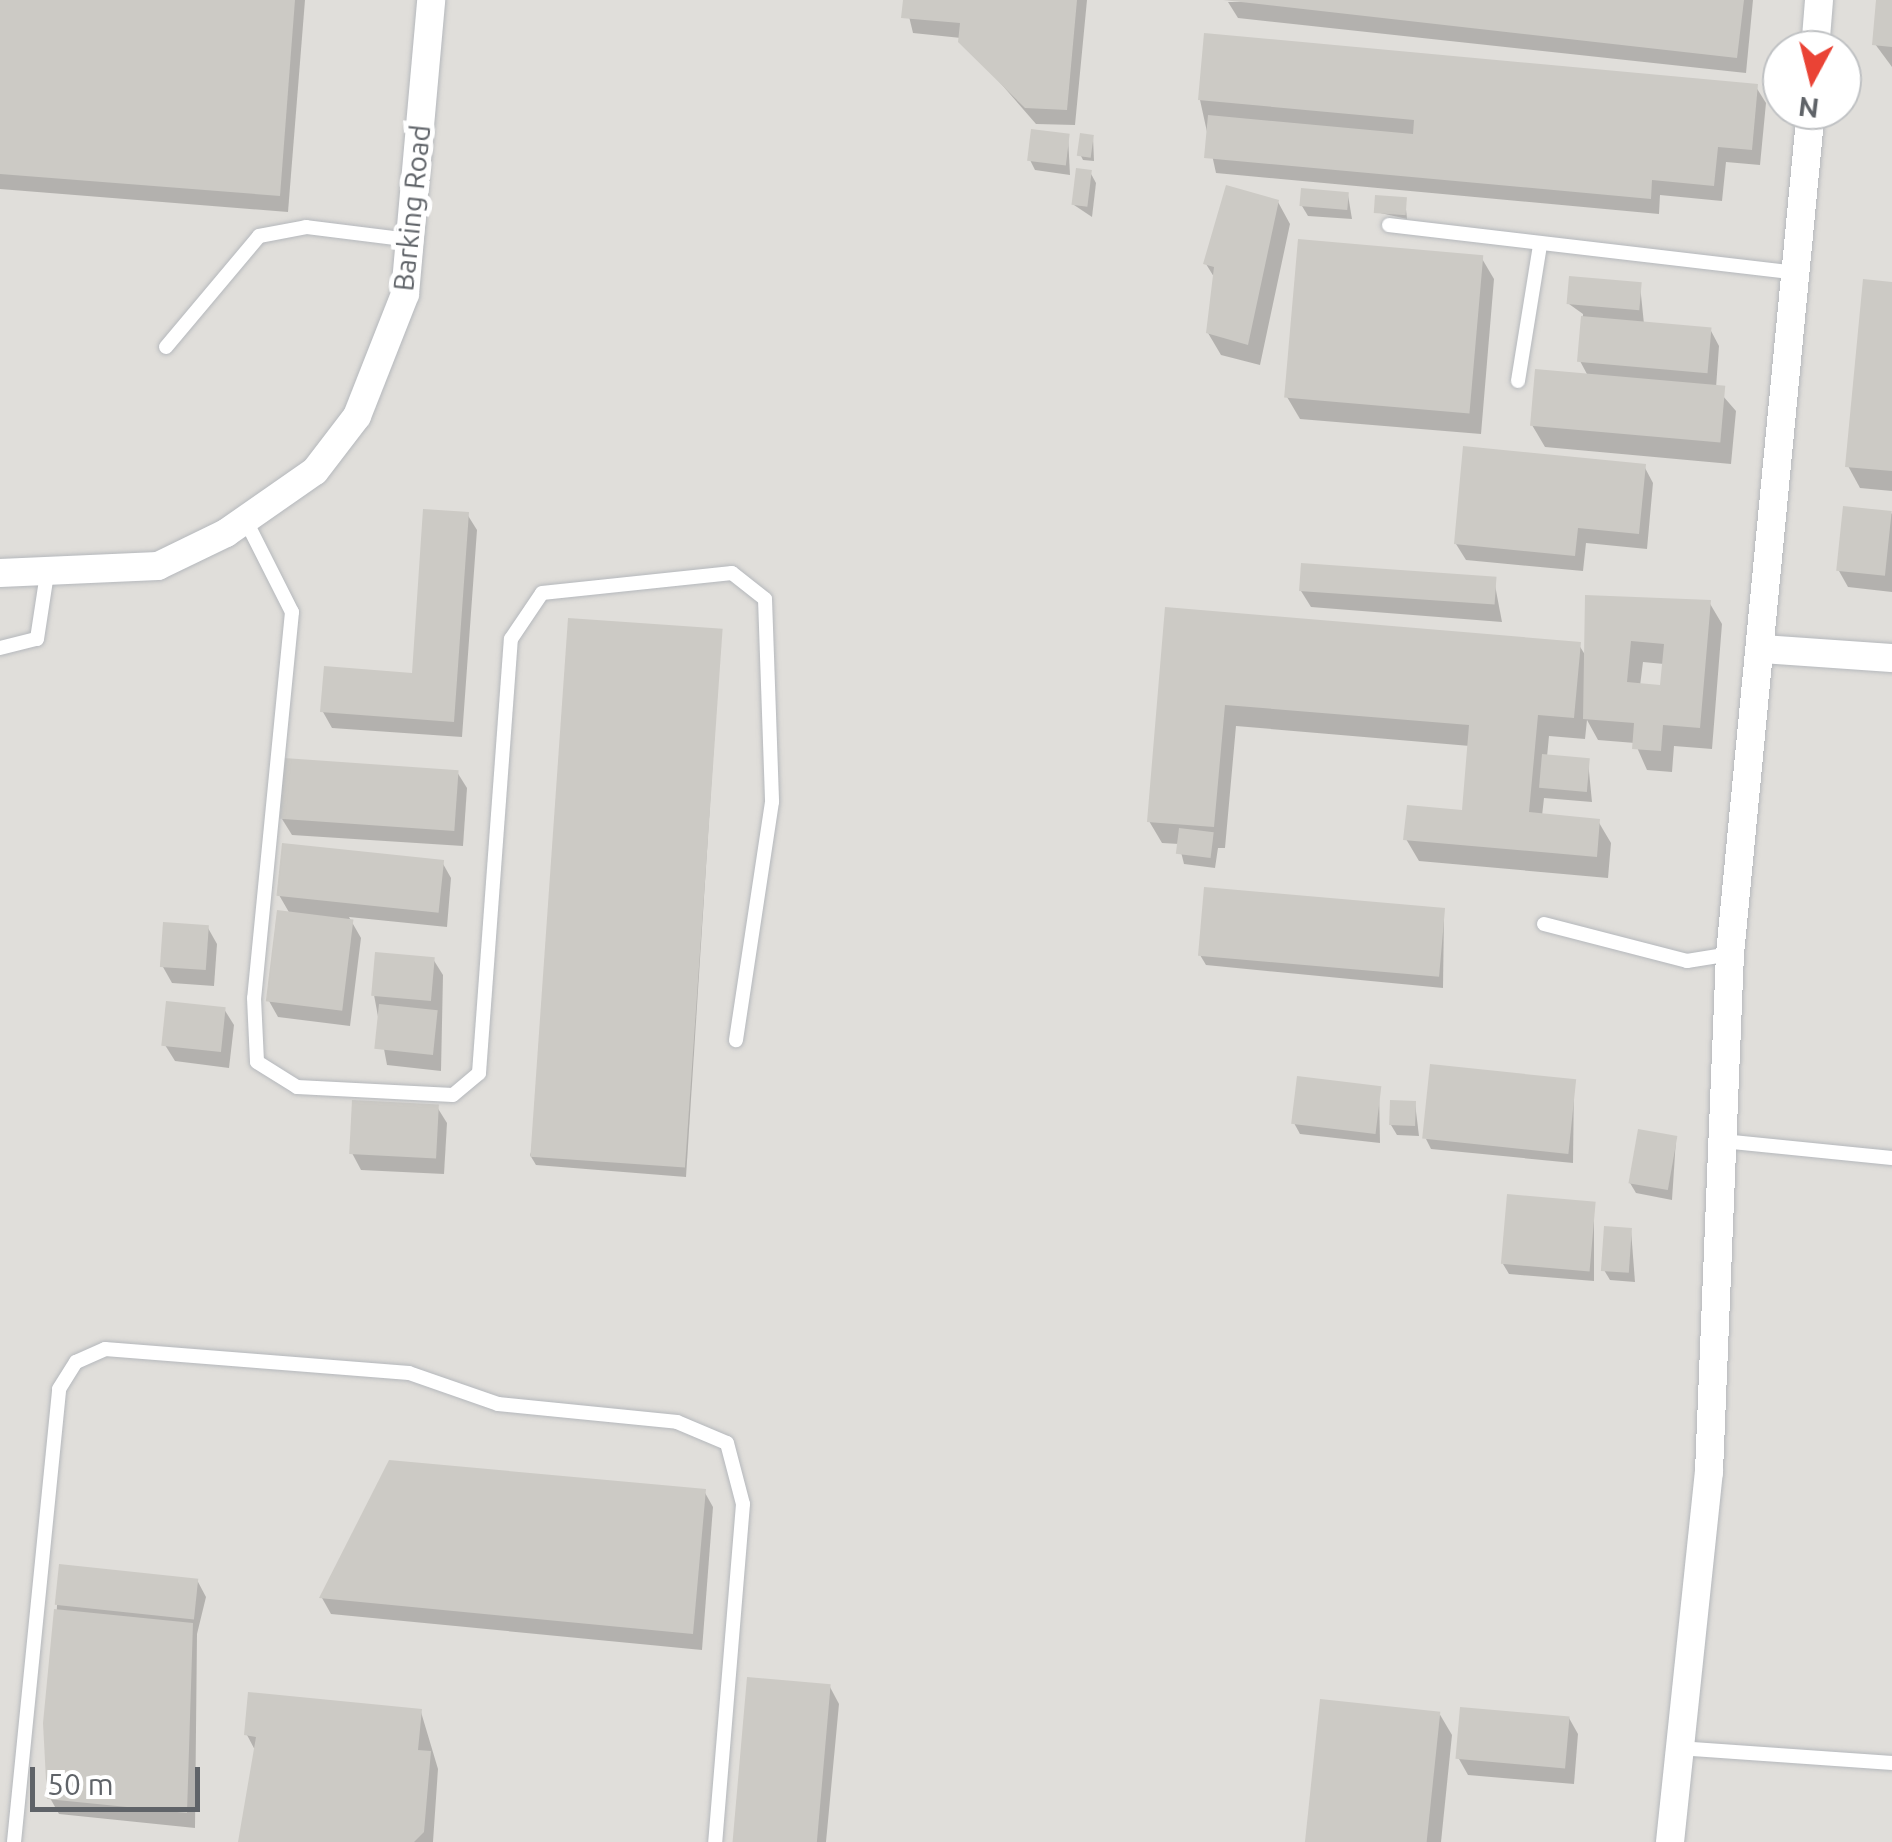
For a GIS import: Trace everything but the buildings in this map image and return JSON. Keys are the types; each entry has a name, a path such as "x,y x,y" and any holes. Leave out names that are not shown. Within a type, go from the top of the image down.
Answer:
{"street":[{"name":"Barking Road","path":"0,572 48,574 158,566 246,521 315,472 357,416 400,310 431,0"},
{"path":"1817,30 1819,0"},
{"path":"1670,1842 1677,1748 1710,1472 1730,954 1799,274 1810,130"},
{"path":"1762,649 1892,658"}],"lane":[{"path":"1389,225 1799,274"},
{"path":"166,347 259,236 306,227 410,240"},
{"path":"1518,381 1540,245"},
{"path":"246,521 292,612 254,998 257,1062 297,1087 454,1095 479,1074 511,639 542,593 732,574 765,599 772,802 736,1040"},
{"path":"0,648 37,639 48,574"},
{"path":"1544,924 1687,961 1730,954"},
{"path":"1722,1141 1892,1158"},
{"path":"14,1842 59,1389 76,1362 105,1348 409,1373 498,1404 678,1422 727,1443 742,1504 716,1842"},
{"path":"1677,1748 1892,1762"}],"shaded area":[{"path":"0,0 1892,0 1892,1842 0,1842"}]}
